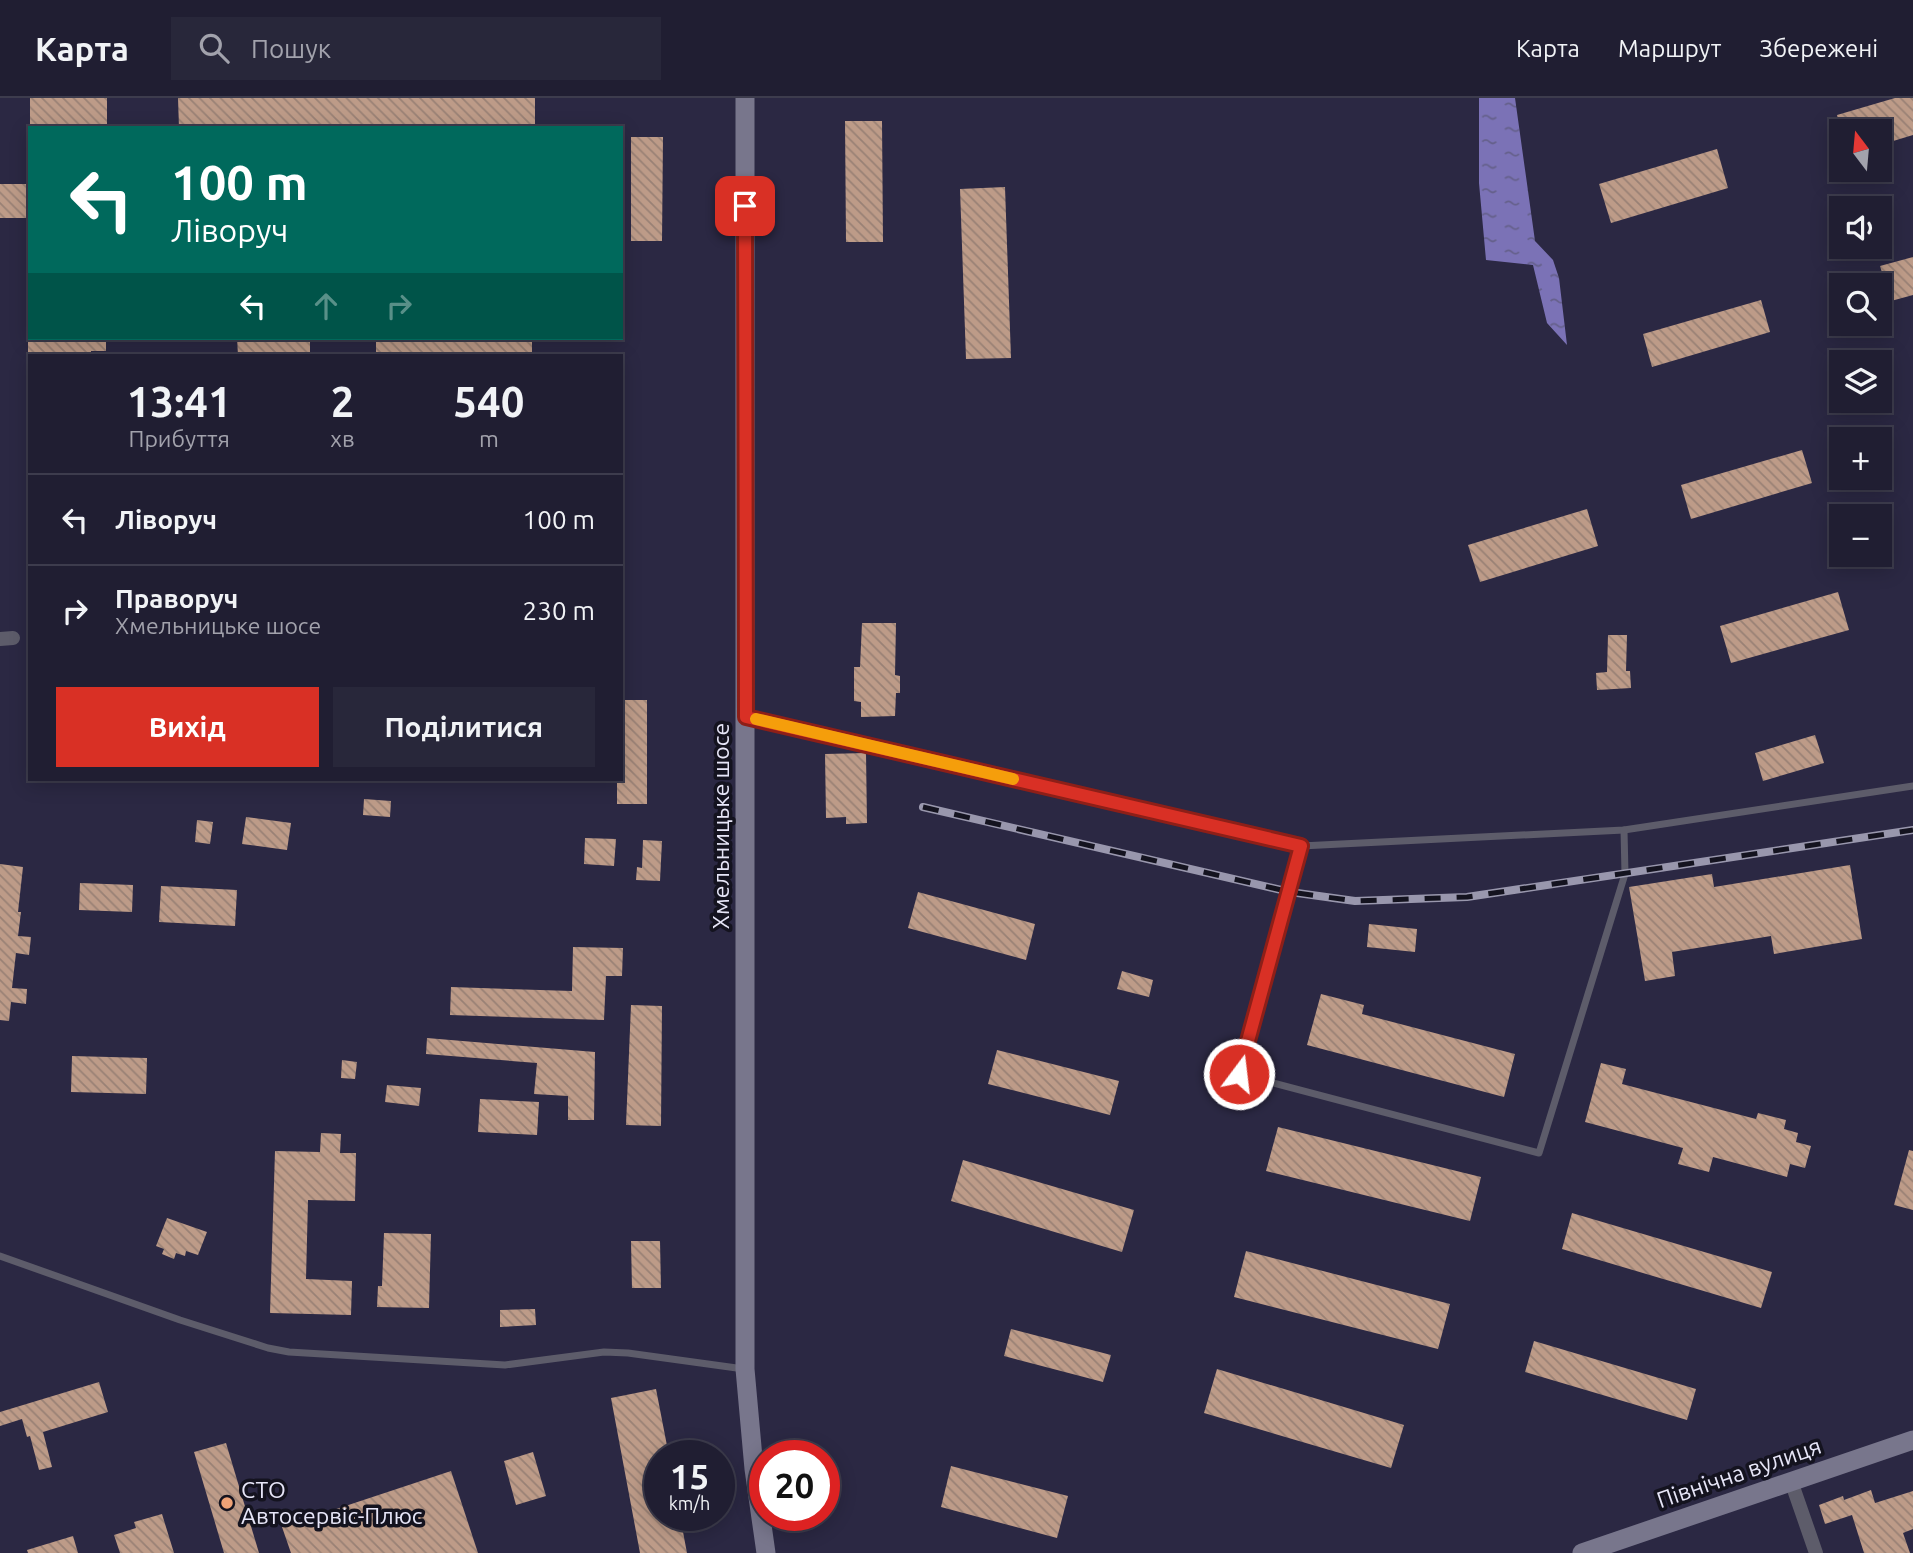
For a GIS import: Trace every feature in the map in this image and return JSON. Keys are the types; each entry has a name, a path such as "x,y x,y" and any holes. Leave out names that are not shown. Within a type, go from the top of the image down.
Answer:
{"street":[{"name":"Хмельницьке шосе","path":"745,98 745,1369 757,1495 766,1553"},
{"name":"Північна вулиця","path":"1582,1553 1913,1440"},
{"path":"1791,1481 1816,1553"}],"lane":[{"path":"746,717 1301,846 1624,830 1913,786"},
{"path":"1301,846 1239,1074 1539,1153 1625,874 1624,830"},
{"path":"0,1256 180,1320 289,1352 505,1365 604,1352 745,1369"}],"water":[{"path":"1479,98 1515,98 1535,241 1553,260 1559,278 1567,345 1547,323 1533,265 1486,260 1479,183"}],"building":[{"path":"30,98 107,98 107,124 30,126"},
{"path":"178,98 535,98 535,126 179,126"},
{"path":"1895,98 1913,98 1913,135 1892,141 1892,119 1838,119 1837,115"},
{"path":"845,121 882,121 883,242 846,242"},
{"path":"631,137 663,137 662,241 631,241"},
{"path":"1717,149 1728,188 1611,223 1599,184"},
{"path":"0,184 28,184 28,218 0,218"},
{"path":"1005,187 1011,358 966,359 960,189"},
{"path":"1913,257 1913,295 1892,301 1892,273 1882,273 1880,266"},
{"path":"1761,300 1770,332 1652,367 1643,334"},
{"path":"28,340 106,340 106,351 91,351 91,354 28,354"},
{"path":"237,340 310,340 310,354 238,354"},
{"path":"376,340 532,340 532,354 376,354"},
{"path":"1802,450 1812,483 1691,519 1681,485"},
{"path":"1587,509 1598,546 1480,582 1468,545"},
{"path":"1838,592 1849,630 1731,663 1720,626"},
{"path":"862,623 896,623 895,675 900,676 900,693 896,693 895,716 861,717 861,702 854,701 854,667 860,667"},
{"path":"1608,635 1627,635 1626,671 1630,671 1631,688 1597,690 1596,673 1607,672"},
{"path":"623,700 647,700 647,804 617,804 617,781 623,781"},
{"path":"1815,735 1824,763 1763,781 1755,753"},
{"path":"866,753 867,823 846,824 846,817 826,818 825,754"},
{"path":"364,799 391,801 390,817 363,815"},
{"path":"246,817 291,823 287,850 242,844"},
{"path":"197,820 213,822 210,844 195,842"},
{"path":"585,838 616,839 614,866 584,864"},
{"path":"643,840 662,841 660,881 636,880 637,867 642,868"},
{"path":"0,864 23,867 18,936 31,937 29,955 16,953 12,988 27,989 26,1004 11,1002 9,1021 0,1020"},
{"path":"1850,865 1862,939 1774,954 1771,936 1672,952 1675,976 1645,981 1629,887 1712,874 1714,887"},
{"path":"80,883 133,885 132,912 79,910"},
{"path":"161,886 237,890 235,926 159,922"},
{"path":"918,892 1035,924 1026,960 908,928"},
{"path":"1369,924 1417,929 1415,952 1367,947"},
{"path":"573,947 623,948 622,976 606,976 604,1020 450,1015 451,987 572,991"},
{"path":"1122,971 1153,980 1149,997 1117,989"},
{"path":"1321,994 1364,1005 1362,1014 1515,1054 1504,1097 1307,1045"},
{"path":"631,1005 662,1006 661,1126 626,1125"},
{"path":"427,1038 595,1052 594,1120 568,1120 568,1096 534,1094 537,1063 426,1054"},
{"path":"997,1050 1119,1081 1110,1115 988,1084"},
{"path":"72,1056 147,1058 146,1094 71,1092"},
{"path":"342,1060 357,1062 355,1079 341,1078"},
{"path":"1601,1063 1626,1069 1622,1084 1756,1119 1758,1113 1786,1120 1784,1129 1798,1133 1796,1142 1811,1146 1805,1168 1790,1164 1787,1177 1713,1157 1709,1172 1678,1164 1683,1148 1585,1122"},
{"path":"387,1085 421,1088 419,1106 385,1102"},
{"path":"480,1099 539,1102 537,1135 478,1132"},
{"path":"1278,1127 1481,1177 1470,1221 1266,1171"},
{"path":"321,1133 341,1134 340,1153 356,1153 355,1201 308,1200 306,1279 352,1281 351,1315 270,1313 275,1151 320,1152"},
{"path":"1909,1150 1913,1151 1913,1210 1894,1205"},
{"path":"963,1160 1134,1210 1122,1252 951,1201"},
{"path":"1572,1213 1772,1272 1761,1308 1562,1249"},
{"path":"167,1218 207,1232 198,1255 186,1251 185,1256 176,1253 174,1259 162,1254 164,1249 156,1246"},
{"path":"384,1233 431,1234 429,1308 377,1307 378,1286 382,1286"},
{"path":"631,1241 660,1241 661,1288 632,1288"},
{"path":"1246,1251 1450,1304 1438,1349 1234,1297"},
{"path":"535,1309 536,1325 500,1327 500,1310"},
{"path":"1011,1329 1111,1355 1103,1382 1004,1356"},
{"path":"1534,1341 1696,1389 1687,1420 1525,1372"},
{"path":"1217,1369 1404,1425 1391,1468 1204,1413"},
{"path":"99,1382 108,1412 43,1432 52,1467 39,1470 30,1436 27,1437 22,1419 0,1426 0,1412"},
{"path":"656,1389 666,1440 644,1440 644,1531 683,1531 687,1553 640,1553 611,1398"},
{"name":"СТО Автосервіс-Плюс","path":"226,1443 259,1553 224,1553 194,1452"},
{"path":"533,1452 546,1496 516,1505 504,1461"},
{"path":"951,1466 1068,1496 1057,1538 941,1507"},
{"path":"451,1471 478,1553 291,1553 282,1527"},
{"path":"1871,1490 1875,1503 1913,1491 1913,1529 1903,1533 1910,1553 1864,1553 1852,1515 1825,1524 1819,1505 1843,1496 1844,1500"},
{"path":"162,1514 174,1553 120,1553 114,1535 136,1528 134,1522"},
{"path":"73,1536 78,1553 28,1553 27,1550"}],"railway":[{"path":"923,807 1290,892 1355,901 1467,897 1913,830"}],"slow traffic":[{"path":"756,719 1013,779"}],"place":[{"name":"СТО Автосервіс-Плюс","path":"227,1503"}],"route":[{"path":"745,206 746,717 1301,846 1239,1074"}]}
